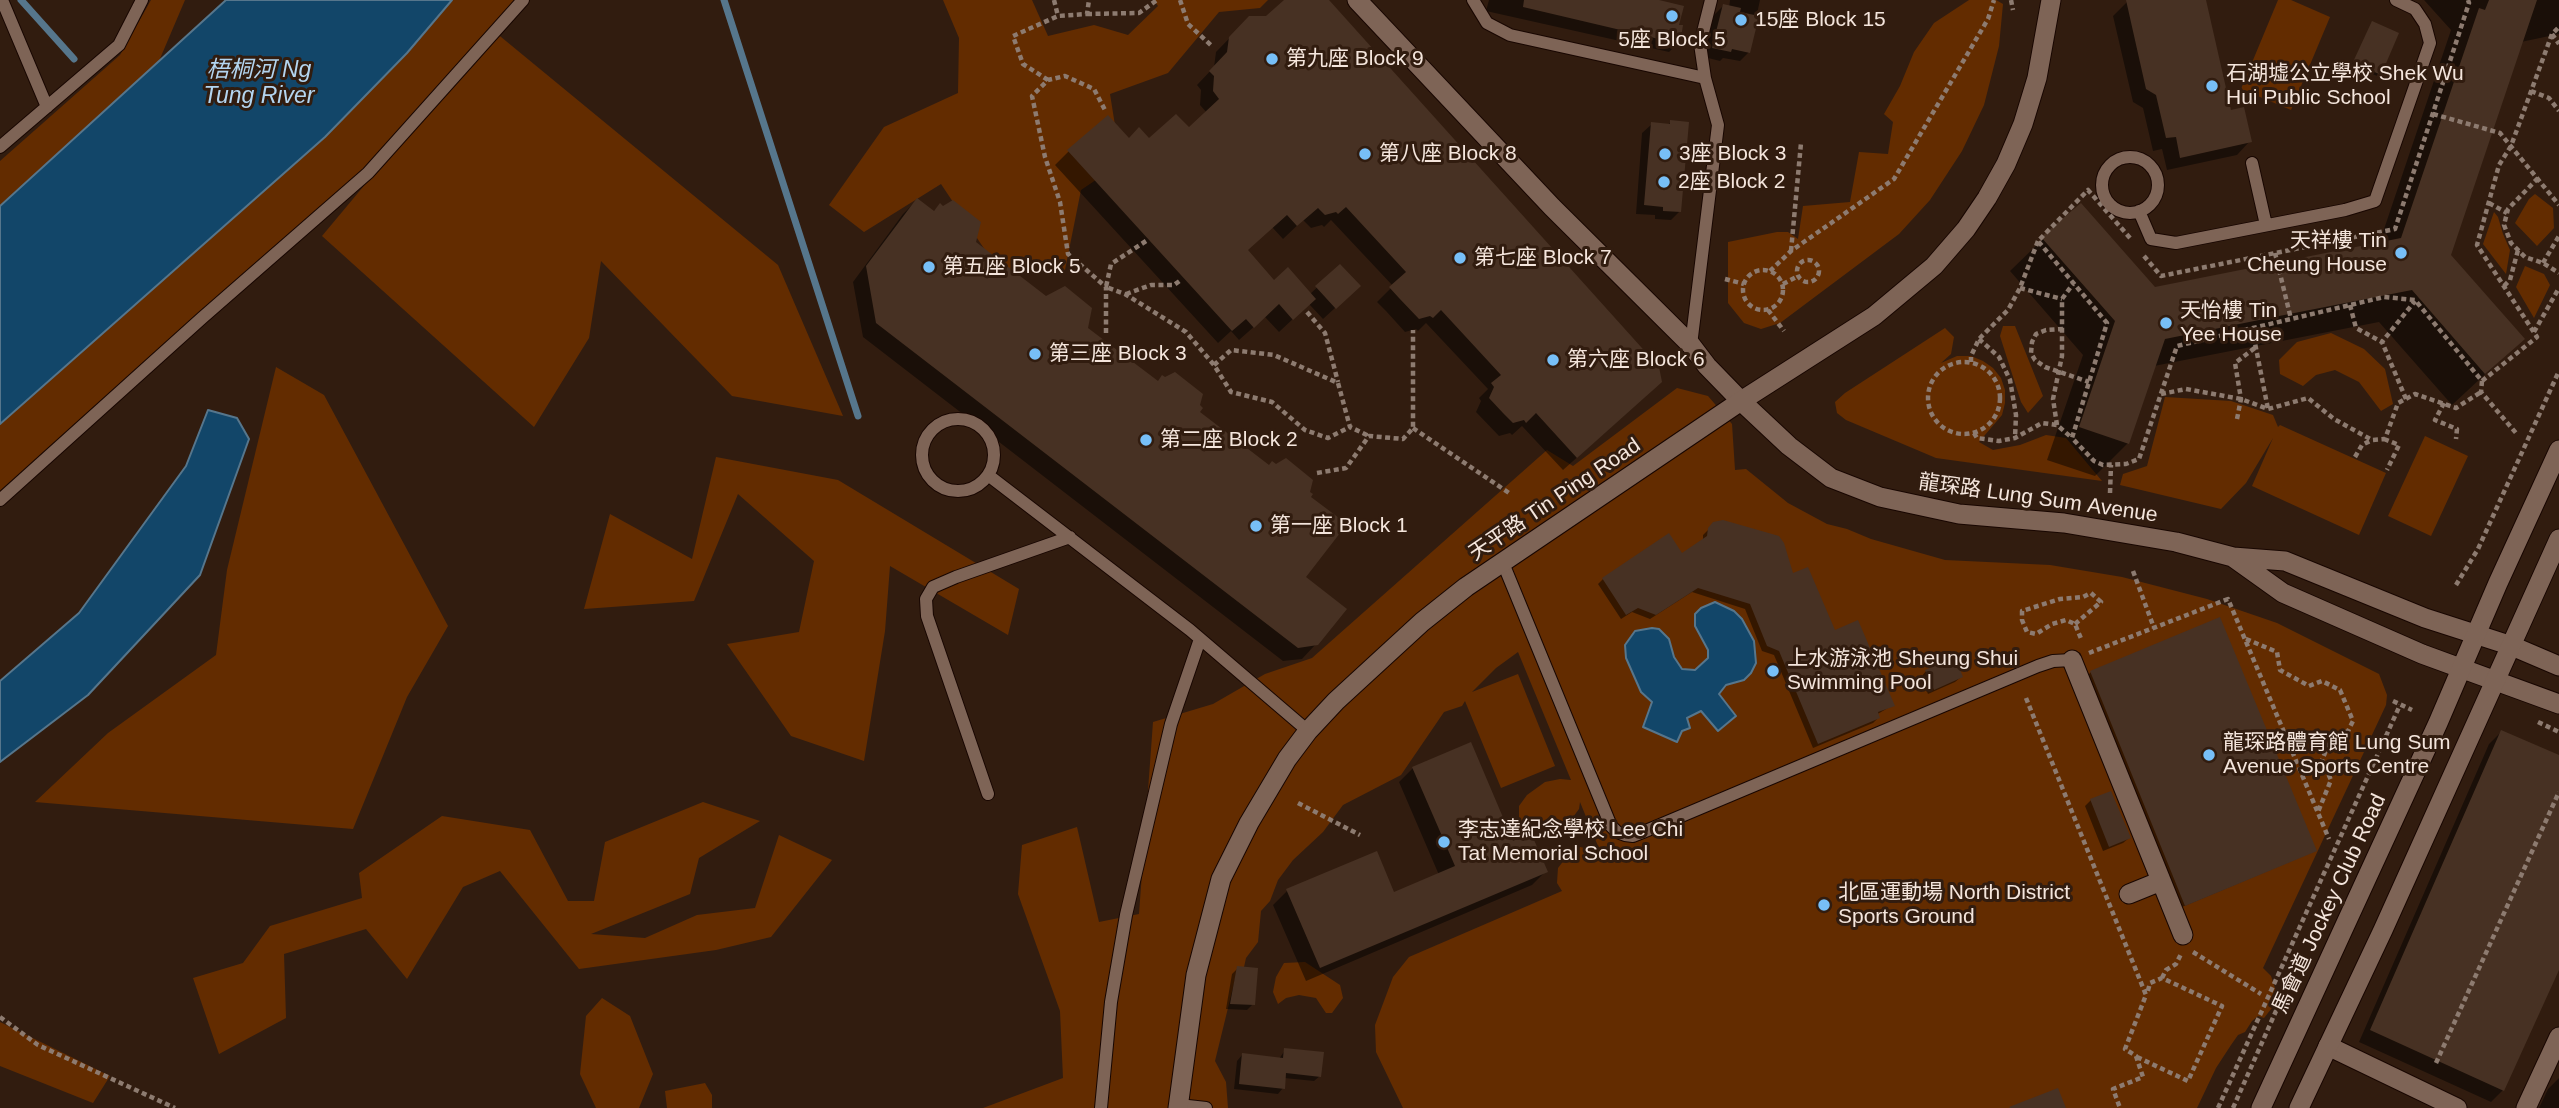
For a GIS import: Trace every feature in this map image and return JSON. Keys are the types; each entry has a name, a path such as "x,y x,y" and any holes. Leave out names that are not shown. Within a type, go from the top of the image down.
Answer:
{"street":[{"name":"龍琛路 Lung Sum Avenue","path":"1357,0 1552,207 1691,345 1741,401 1788,446 1831,478 1880,497 1959,514 2064,523 2176,542 2233,557 2285,561 2426,618 2512,646 2559,666"},
{"name":"天平路 Tin Ping Road","path":"1178,1107 1196,975 1221,879 1249,823 1287,759 1308,731 1336,701 1422,622 1466,587 1741,401 1874,316 1934,266 1966,229 2006,164 2023,124 2037,78 2051,0"},
{"name":"馬會道 Jockey Club Road","path":"2261,1108 2399,810 2559,450"},
{"path":"2302,1105 2559,540"},
{"name":"龍琛路 Lung Sum Avenue","path":"2233,557 2283,593 2461,669 2559,704"},
{"path":"2072,660 2183,935"},
{"path":"2129,894 2161,881"},
{"path":"2526,1108 2559,1037"},
{"path":"2328,1046 2457,1108"}],"lane":[{"path":"2,0 47,107"},
{"path":"0,147 118,45 142,0"},
{"path":"0,500 368,173 523,0"},
{"path":"1473,0 1487,23 1510,35 1705,79"},
{"path":"1691,345 1718,125 1705,79 1700,44 1711,0"},
{"path":"2139,211 2151,239 2176,243 2346,210 2375,201 2430,43 2425,24 2415,9 2396,0"},
{"path":"2136,157 2144,161 2156,174 2157,192 2153,201 2139,211 2120,211 2106,199 2102,190 2105,172 2118,159 2136,157"},
{"path":"2252,163 2266,225"},
{"path":"960,419 979,426 993,448 988,475 967,490 948,490 933,482 922,460 922,450 931,430 950,420 960,419"},
{"path":"988,475 1200,639 1308,731"},
{"path":"988,794 927,616 926,599 933,587 1070,537"},
{"path":"1503,563 1611,826 1625,835 1633,836 1648,831 2038,666 2053,661 2072,660"},
{"path":"1101,1108 1111,1002 1126,915 1171,724 1200,639"},
{"path":"1178,1107 1206,1108"}],"path":[{"path":"1054,0 1058,16"},
{"path":"1087,13 1089,0"},
{"path":"1048,80 1023,64 1013,36 1058,16 1139,13 1157,0"},
{"path":"1180,0 1188,24 1213,47"},
{"path":"1770,271 1791,251 1894,179 1988,19 1994,0"},
{"path":"2011,0 2013,10"},
{"path":"2482,381 2537,337 2477,245 2499,165 2511,146 2553,34 2559,27"},
{"path":"2553,34 2559,44"},
{"path":"1107,112 1094,89 1065,76 1048,80 1032,96 1045,157 1060,202 1068,254 1106,287 1125,294 1186,332 1214,365 1231,392 1272,402 1305,430 1328,438 1350,426"},
{"path":"2531,91 2549,98 2559,111"},
{"path":"2433,114 2500,133 2559,205"},
{"path":"1791,251 1801,143"},
{"path":"2538,178 2507,212 2504,225 2511,243 2525,257 2543,262 2559,274"},
{"path":"2489,203 2507,212"},
{"path":"2543,262 2559,236"},
{"path":"1971,362 1979,339 2008,310 2020,288 2038,240"},
{"path":"1106,333 1106,287 1111,264 1146,241"},
{"path":"2504,286 2510,280 2518,250"},
{"path":"2275,253 2291,318"},
{"path":"1808,260 1817,265 1819,275 1812,282 1803,281 1798,276 1797,269 1801,263 1808,260"},
{"path":"1764,269 1770,271 1780,278 1783,284 1782,297 1779,303 1768,309 1754,308 1748,303 1743,291 1744,284 1752,273 1764,269"},
{"path":"1783,284 1798,276"},
{"path":"1725,279 1744,284"},
{"path":"1125,294 1152,285 1174,285 1181,280"},
{"path":"2057,425 2053,399 2059,371 2063,299 2073,283"},
{"path":"2020,288 2063,299"},
{"path":"2534,332 2559,288"},
{"path":"2139,459 2177,346 2384,297 2415,300 2482,381 2481,392 2516,433"},
{"path":"2382,342 2415,300"},
{"path":"2350,305 2356,328 2382,342 2406,399"},
{"path":"1768,309 1784,331"},
{"path":"1307,312 1325,333 1350,426 1369,436 1403,439 1413,428 1413,330"},
{"path":"2252,328 2268,409"},
{"path":"2063,329 2046,330 2036,334 2031,353 2035,360 2089,382"},
{"path":"1979,339 1999,357 2010,380 2016,415 2015,438"},
{"path":"2237,419 2241,399 2235,363 2256,347"},
{"path":"1214,365 1231,350 1274,355 1338,383"},
{"path":"1971,362 1984,366 1999,385 2001,397 1994,420 1974,433 1962,435 1951,432 1940,426 1932,416 1928,393 1939,371 1949,365 1971,362"},
{"path":"2456,585 2478,549 2559,370"},
{"path":"2161,394 2186,389 2241,399 2268,409 2308,398 2334,419 2372,440"},
{"path":"2385,439 2398,403 2415,394 2456,408 2481,392"},
{"path":"2444,403 2435,420 2457,429 2456,439"},
{"path":"1974,433 1977,438 1999,441 2015,438 2042,424 2057,425 2072,438"},
{"path":"1413,428 1509,493"},
{"path":"1317,473 1346,468 1369,436"},
{"path":"2355,457 2362,445 2372,440 2385,439 2399,445 2387,470"},
{"path":"2110,493 2111,465"},
{"path":"2133,571 2154,628"},
{"path":"2072,660 2082,643 2075,624 2066,620 2052,624 2036,634 2027,632 2022,611 2091,593 2101,602 2075,624"},
{"path":"2072,660 2228,599 2329,839"},
{"path":"2245,639 2277,652 2280,670 2309,686 2322,681 2340,690 2353,721 2348,731 2330,741 2322,760 2331,780 2318,813"},
{"path":"2026,698 2146,995"},
{"path":"2393,701 2412,709"},
{"path":"2218,1108 2400,705"},
{"path":"2539,722 2559,732"},
{"path":"2436,1063 2559,792"},
{"path":"1298,803 1360,835"},
{"path":"2162,978 2166,970 2176,964 2184,946 2260,994"},
{"path":"2162,978 2222,1006 2188,1081 2124,1049 2150,982 2162,978"},
{"path":"2233,1108 2276,1011 2287,1005"},
{"path":"0,1017 38,1045 175,1108"},
{"path":"2120,1108 2113,1089 2143,1077 2136,1056"}],"shaded area":[{"path":"151,0 185,0 159,61 0,206 0,161 120,55"},
{"path":"452,0 523,0 495,32 778,265 843,416 732,396 601,261 589,338 534,427 322,236 449,84 368,173 0,497 0,424 325,137 407,53"},
{"path":"943,0 1032,0 1048,36 1094,25 1128,35 1158,6 1154,0 1268,0 1260,8 1219,12 1168,73 1110,94 1121,163 1081,190 1065,270 1001,274 941,184 864,232 829,205 884,127 958,93 959,38"},
{"path":"1969,0 1996,0 2003,4 1999,46 1984,105 1962,151 1930,200 1899,234 1780,323 1761,329 1744,323 1728,303 1728,242 1777,232 1788,232 1798,239 1803,206 1850,202 1859,152 1888,154 1893,122 1884,114 1900,86 1914,52 1934,23"},
{"path":"2278,0 2291,0 2330,17 2291,110 2241,89"},
{"path":"2535,194 2553,208 2554,228 2537,246 2515,223 2529,199"},
{"path":"2494,212 2510,250 2506,274 2483,244"},
{"path":"2525,266 2544,274 2550,285 2534,318 2516,287"},
{"path":"2003,326 2015,326 2043,396 2028,413 2021,402 2000,336"},
{"path":"1945,328 1954,337 1951,354 1941,363 1957,356 1971,356 1983,361 2001,378 2005,390 2002,415 1979,442 1993,450 2020,445 2046,435 2066,438 2102,481 1936,458 1846,420 1837,413 1835,402 1845,393"},
{"path":"2331,333 2364,349 2385,369 2393,404 2381,411 2359,382 2335,370 2316,375 2303,386 2280,374 2279,360 2297,342"},
{"path":"276,367 324,395 448,626 407,697 353,829 35,802 108,733 216,655 227,570"},
{"path":"1677,388 1708,396 1732,424 1735,470 1746,469 1788,503 1827,524 1945,560 2050,565 2122,577 2207,599 2277,623 2379,674 2387,695 2386,705 2263,968 2271,976 2277,994 2275,1004 2264,1018 2258,1016 2245,1032 2238,1035 2216,1068 2197,1108 1403,1108 1376,1052 1375,1025 1393,977 1409,957 1562,891 1557,883 1558,868 1565,859 1580,847 1600,851 1580,802 1579,809 1570,821 1546,830 1525,827 1519,818 1519,806 1527,795 1545,782 1571,780 1518,652 1496,668 1472,692 1518,674 1555,766 1501,788 1465,701 1462,706 1444,712 1401,775 1343,805 1323,832 1293,860 1278,880 1270,901 1261,911 1258,942 1246,958 1244,967 1238,967 1215,1061 1226,1082 1228,1108 983,1108 1063,1078 1060,1011 1018,894 1022,845 1077,827 1099,922 1139,914 1153,722 1213,704 1265,674 1312,658 1547,450 1573,466"},
{"path":"2165,397 2231,401 2273,415 2278,427 2280,425 2386,473 2359,535 2252,486 2273,438 2246,483 2221,509 2120,485 2123,474 2147,466"},
{"path":"2425,436 2468,456 2431,536 2388,516"},
{"path":"716,457 838,480 1019,589 1008,635 890,566 885,631 864,761 791,736 727,644 799,632 814,561 738,494 694,601 584,609 610,514 692,559"},
{"path":"703,802 760,821 699,858 690,894 591,934 645,938 697,915 755,908 779,835 832,860 771,937 716,950 579,969 500,871 463,887 407,979 366,929 284,954 286,1018 219,1054 193,978 243,963 270,926 362,898 359,873 442,816 530,830 568,901 594,901 605,842"},
{"path":"1305,962 1340,985 1343,998 1332,1013 1326,1013 1316,998 1299,995 1286,998 1278,1004 1273,992 1276,977 1284,963"},
{"path":"602,998 630,1016 653,1074 639,1108 596,1108 580,1074 586,1016"},
{"path":"0,1022 110,1076 93,1103 0,1066"},
{"path":"705,1083 712,1095 712,1108 667,1108 665,1091"}],"water":[{"name":"梧桐河 Ng Tung River","path":"226,0 452,0 407,53 325,137 0,424 0,206"},
{"path":"208,410 237,418 249,439 200,575 88,695 0,762 0,681 79,613 186,466"},
{"path":"1715,602 1734,611 1742,619 1754,641 1756,663 1744,680 1726,685 1719,694 1736,716 1718,731 1701,711 1687,718 1690,728 1682,731 1677,742 1643,727 1652,702 1641,692 1626,658 1625,645 1635,631 1659,629 1669,639 1674,657 1682,669 1695,670 1708,658 1708,650 1695,626 1695,614"}],"building":[{"path":"1284,0 1329,0 1659,367 1662,382 1577,458 1536,413 1526,423 1524,420 1513,423 1489,398 1494,387 1491,383 1501,375 1441,310 1433,318 1430,316 1419,319 1399,298 1389,287 1406,272 1346,207 1338,214 1336,212 1325,215 1318,208 1297,226 1287,215 1248,250 1274,280 1288,267 1316,299 1293,320 1279,304 1254,328 1246,319 1232,331 1067,150 1108,115 1129,138 1139,127 1149,138 1176,114 1189,127 1219,99 1213,91 1214,76 1209,71 1227,52 1229,37 1249,16 1266,16"},
{"path":"1524,0 1659,0 1684,6 1679,25 1683,25 1680,44 1523,7"},
{"path":"2126,0 2206,0 2231,110 2244,107 2252,142 2180,158 2176,137 2166,138 2156,95 2146,89"},
{"path":"2489,0 2537,0 2451,255 2525,339 2485,374 2412,290 2274,317 2165,339 2129,444 2079,427 2115,321 2041,237 2081,203 2155,287 2401,238 2479,8 2485,10"},
{"path":"1723,4 1741,8 1740,12 1759,16 1750,53 1712,48"},
{"path":"2372,21 2399,33 2381,75 2353,62"},
{"path":"1670,120 1689,122 1681,212 1663,211 1663,207 1644,205 1651,122 1670,124"},
{"path":"917,198 934,211 940,203 943,206 953,200 981,222 976,242 1046,296 1065,286 1092,308 1088,328 1158,381 1162,375 1165,377 1175,372 1203,394 1200,405 1203,408 1200,412 1269,465 1272,461 1276,464 1286,458 1313,480 1311,497 1347,524 1306,577 1347,609 1318,645 1298,648 876,323 866,266"},
{"path":"1340,264 1361,286 1336,309 1315,286"},
{"path":"1723,520 1779,536 1784,543 1793,573 1808,567 1835,630 1858,620 1895,706 1878,712 1880,718 1818,744 1779,651 1767,646 1750,604 1698,588 1656,615 1638,608 1626,615 1602,578 1669,533 1682,553 1707,536 1708,528 1713,522"},
{"path":"2220,617 2317,851 2185,906 2090,671"},
{"path":"1955,657 1963,677 1934,690 1925,670"},
{"path":"2501,730 2559,755 2559,970 2504,1091 2370,1030"},
{"path":"1471,742 1513,841 1531,833 1548,872 1320,968 1286,889 1377,851 1394,892 1455,866 1412,767"},
{"path":"2111,791 2131,838 2109,847 2090,799"},
{"path":"1237,966 1258,968 1255,1005 1230,1004"},
{"path":"1284,1048 1324,1052 1321,1077 1286,1073 1285,1089 1239,1084 1242,1053 1283,1058"},
{"path":"2058,1088 2066,1108 2009,1107"}],"waterway":[{"path":"21,0 74,59"},
{"path":"724,0 858,416"}],"place":[{"name":"5座 Block 5","path":"1672,16"},
{"name":"15座 Block 15","path":"1741,20"},
{"name":"第九座 Block 9","path":"1272,59"},
{"name":"石湖墟公立學校 Shek Wu Hui Public School","path":"2212,86"},
{"name":"第八座 Block 8","path":"1365,154"},
{"name":"3座 Block 3","path":"1665,154"},
{"name":"2座 Block 2","path":"1664,182"},
{"name":"天祥樓 Tin Cheung House","path":"2401,253"},
{"name":"第七座 Block 7","path":"1460,258"},
{"name":"第五座 Block 5","path":"929,267"},
{"name":"天怡樓 Tin Yee House","path":"2166,323"},
{"name":"第三座 Block 3","path":"1035,354"},
{"name":"第六座 Block 6","path":"1553,360"},
{"name":"第二座 Block 2","path":"1146,440"},
{"name":"第一座 Block 1","path":"1256,526"},
{"name":"上水游泳池 Sheung Shui Swimming Pool","path":"1773,671"},
{"name":"龍琛路體育館 Lung Sum Avenue Sports Centre","path":"2209,755"},
{"name":"李志達紀念學校 Lee Chi Tat Memorial School","path":"1444,842"},
{"name":"北區運動場 North District Sports Ground","path":"1824,905"}]}
